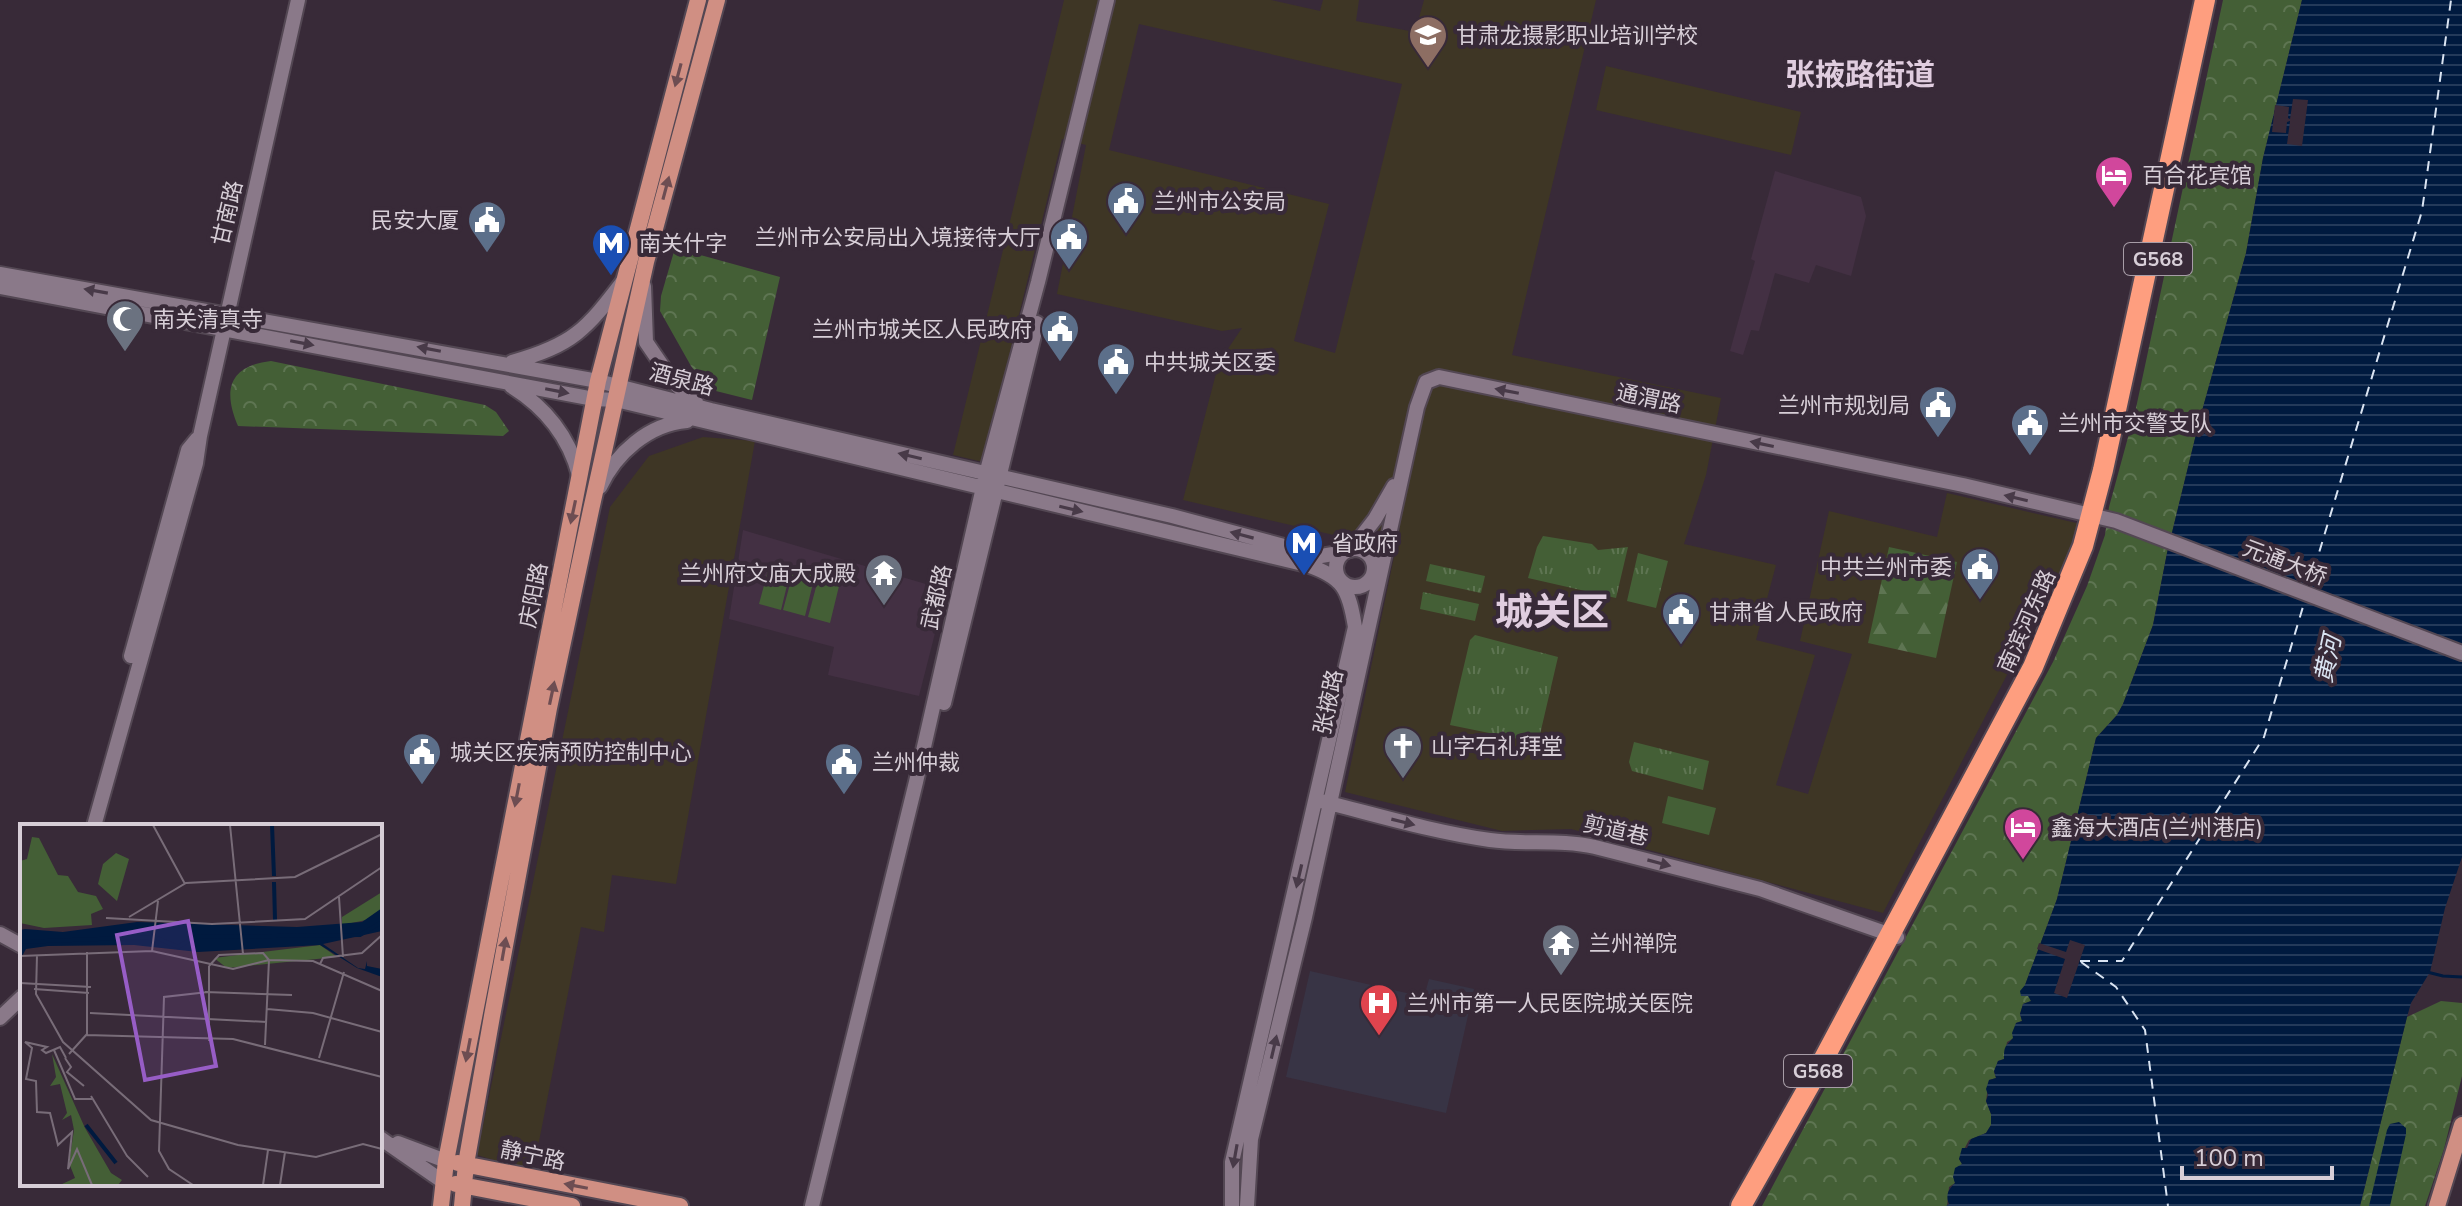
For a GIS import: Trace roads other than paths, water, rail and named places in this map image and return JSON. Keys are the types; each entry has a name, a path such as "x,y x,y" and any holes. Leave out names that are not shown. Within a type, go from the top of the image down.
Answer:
{"highway":[{"name":"南滨河东路","path":"2103,518 2205,0"},
{"name":"南滨河东路","path":"1754,1206 2033,667 2071,580 2103,518 2214,0"},
{"name":"南滨河东路","path":"1741,1206 1894,936"}],"main road":[{"name":"甘南路","path":"95,824 196,463 298,0"},
{"name":"庆阳路","path":"441,1206 442,1181 594,399 698,0"},
{"name":"庆阳路","path":"462,1206 466,1164 546,724 591,510 643,274 717,0"},
{"name":"武都路","path":"821,1206 1107,0"},
{"name":"武都路","path":"812,1206 990,483 1115,0"},
{"name":"酒泉路","path":"0,274 594,399 617,393"},
{"path":"643,274 646,342 674,383 710,416"},
{"path":"505,363 546,351 573,338 603,308 624,280"},
{"name":"酒泉路","path":"0,287 505,363 598,381 617,393 990,483 1307,565 1325,571 1341,582"},
{"name":"通渭路","path":"1373,610 1417,407 1426,382 1439,377 1963,485 2103,518"},
{"path":"500,380 536,404 559,429 575,459 580,478"},
{"path":"591,510 607,473 634,444 670,423 710,416"},
{"name":"甘南路","path":"85,824 188,450 200,436"},
{"path":"1247,1206 1251,1139 1305,917 1322,802 1355,627 1336,566 1381,510 1402,472"},
{"name":"酒泉路","path":"990,483 1172,516 1321,556 1348,551"},
{"name":"元通大桥","path":"2103,518 2462,653"},
{"path":"1341,582 1352,588 1364,586 1375,571 1389,539"},
{"path":"1348,551 1361,550 1370,556 1375,571 1373,610"},
{"name":"张掖路","path":"1322,802 1373,610"},
{"path":"1232,1206 1232,1162 1322,802"},
{"name":"剪道巷","path":"1322,802 1460,836 1496,841 1583,844 1760,889 1894,936"},
{"path":"0,934 20,945"},
{"path":"0,1018 20,999"},
{"path":"2437,1206 2462,1125"},
{"name":"静宁路","path":"382,1138 446,1161 680,1206"},
{"name":"静宁路","path":"382,1138 442,1181 572,1206"},
{"path":"2447,1206 2462,1158"}],"water":[{"name":"黄河","path":"2302,0 2462,0 2462,857 2445,908 2430,972 2411,1003 2360,1206 1946,1206 1949,1204 1948,1192 1955,1183 1955,1168 1962,1164 1959,1159 1962,1148 1967,1148 1971,1139 1986,1133 1991,1125 1986,1089 1989,1080 1996,1078 1994,1071 1998,1061 2004,1059 2016,1023 2022,1021 2020,1014 2023,1004 2031,1001 2028,996 2021,996 2020,991 2025,985 2057,899 2096,738 2123,704 2153,625 2200,418 2246,253 2263,158"},
{"path":"2399,1122 2406,1128 2406,1134 2390,1206 2369,1206 2387,1130 2390,1124"}],"waterway":[{"path":"2427,972 2462,977"}],"place":[{"name":"甘肃龙摄影职业培训学校","path":"1428,69"},
{"name":"百合花宾馆","path":"2114,209"},
{"name":"兰州市公安局","path":"1126,235"},
{"name":"民安大厦","path":"487,254"},
{"name":"兰州市公安局出入境接待大厅","path":"1069,271"},
{"name":"南关什字","path":"611,277"},
{"name":"南关清真寺","path":"125,353"},
{"name":"兰州市城关区人民政府","path":"1060,363"},
{"name":"中共城关区委","path":"1116,396"},
{"name":"兰州市规划局","path":"1938,439"},
{"name":"兰州市交警支队","path":"2030,457"},
{"name":"省政府","path":"1304,577"},
{"name":"中共兰州市委","path":"1980,601"},
{"name":"兰州府文庙大成殿","path":"884,607"},
{"name":"甘肃省人民政府","path":"1681,646"},
{"name":"山字石礼拜堂","path":"1403,780"},
{"name":"城关区疾病预防控制中心","path":"422,786"},
{"name":"兰州仲裁","path":"844,796"},
{"name":"鑫海大酒店(兰州港店)","path":"2023,861"},
{"name":"兰州禅院","path":"1561,977"},
{"name":"兰州市第一人民医院城关医院","path":"1379,1037"}],"district":[{"name":"张掖路街道","path":"1860,75"},
{"name":"城关区","path":"1552,612"}]}
